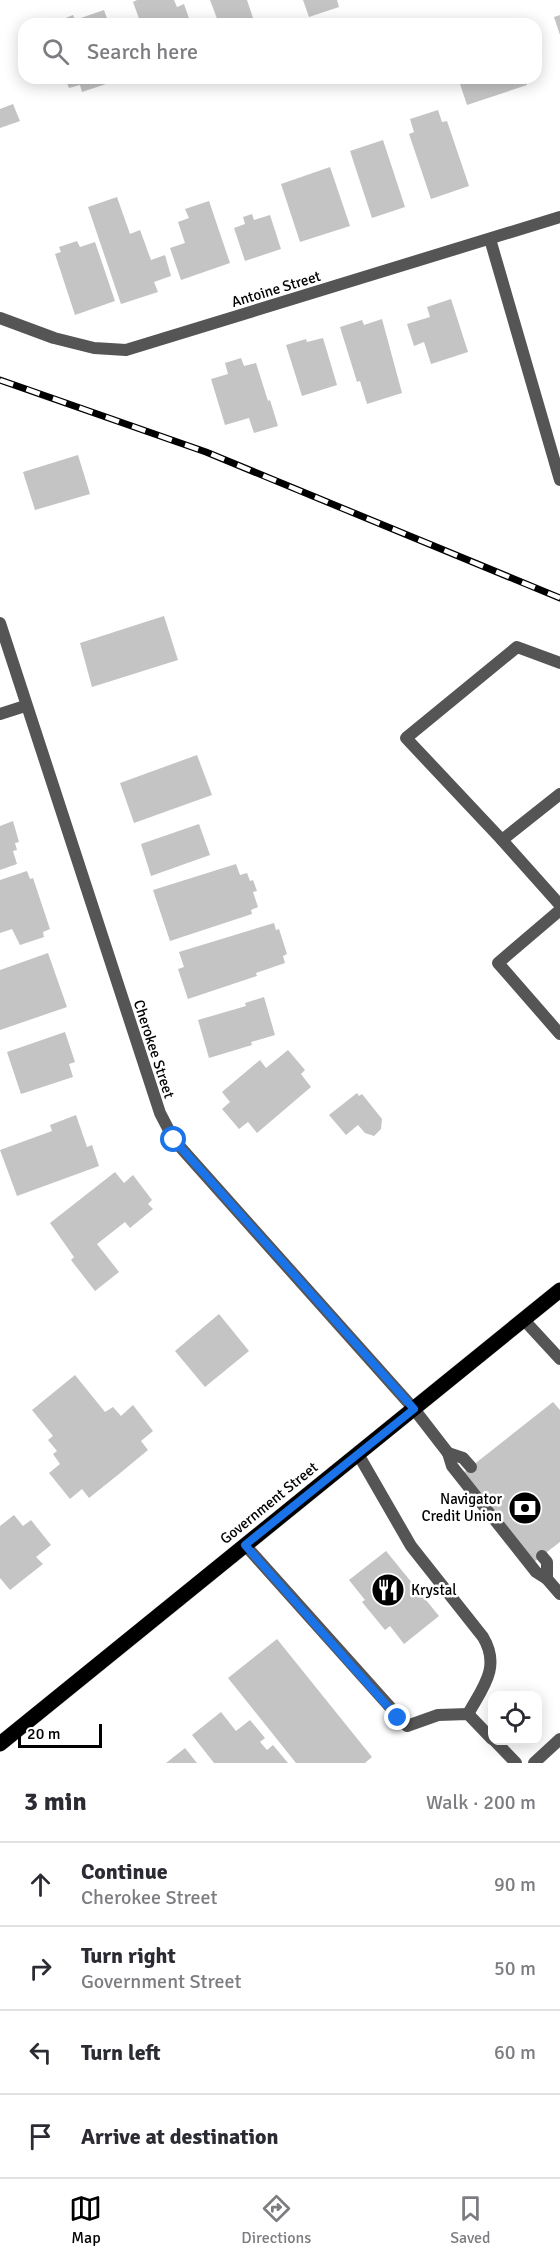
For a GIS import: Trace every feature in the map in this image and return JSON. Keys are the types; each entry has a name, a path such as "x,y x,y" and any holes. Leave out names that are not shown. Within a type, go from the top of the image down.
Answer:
{"main road":[{"name":"Government Street","path":"0,1744 560,1290"}],"street":[{"name":"Antoine Street","path":"0,318 54,338 94,348 126,350 560,217"},
{"path":"490,239 560,480"},
{"name":"Cherokee Street","path":"0,623 5,658 25,705 160,1113 174,1140 414,1409 448,1453"},
{"path":"560,663 517,647 406,738 560,905"},
{"path":"0,714 25,705"},
{"path":"502,840 560,794"},
{"path":"560,910 498,963 560,1034"},
{"path":"524,1320 560,1359"},
{"path":"448,1453 463,1458 471,1467"},
{"path":"448,1453 452,1466 536,1572 547,1579 560,1594"},
{"path":"358,1454 411,1546 490,1649 492,1663 487,1680 468,1714"},
{"path":"245,1545 407,1726 438,1715 468,1714 488,1735"},
{"path":"542,1556 547,1562 547,1579"},
{"path":"534,1763 560,1739"},
{"path":"498,1745 516,1763"}],"building":[{"path":"137,0 174,0 177,7 184,4 189,18 139,18 133,2"},
{"path":"210,0 247,0 253,18 217,18"},
{"path":"303,0 337,0 339,7 309,17"},
{"path":"104,10 107,18 81,18"},
{"path":"560,15 560,35 554,17"},
{"path":"67,84 106,84 82,92 80,85 69,88"},
{"path":"460,84 527,84 527,85 467,105"},
{"path":"13,104 20,121 0,128 0,109"},
{"path":"438,110 442,122 447,121 469,186 431,199 409,134 414,132 410,119"},
{"path":"383,140 405,207 372,218 350,151"},
{"path":"330,167 350,226 300,242 281,184"},
{"path":"117,197 130,234 140,230 151,260 165,255 171,276 154,282 158,292 121,304 88,207"},
{"path":"209,201 230,263 181,280 170,248 185,243 178,222 189,218 185,209"},
{"path":"252,214 254,220 270,215 281,249 245,261 234,228 245,224 243,217"},
{"path":"77,241 80,247 95,242 115,301 75,315 55,254 61,252 59,247"},
{"path":"451,299 468,352 431,364 424,342 414,346 407,324 430,317 427,307"},
{"path":"382,319 402,393 367,404 360,381 357,382 340,327 362,320 364,325"},
{"path":"323,338 337,385 302,396 286,345 306,339 307,342"},
{"path":"241,358 244,366 256,363 278,426 254,433 249,418 225,425 211,379 228,374 225,363"},
{"path":"78,455 90,494 35,510 23,472"},
{"path":"164,616 178,660 92,687 80,643"},
{"path":"197,755 212,795 134,823 120,783"},
{"path":"13,821 19,842 15,843 17,850 13,851 17,864 0,870 0,826"},
{"path":"199,824 210,855 151,876 141,844"},
{"path":"236,864 240,875 247,873 250,881 253,880 257,891 253,892 258,907 251,910 252,914 170,941 153,890"},
{"path":"27,871 30,879 33,878 50,929 43,932 44,937 20,945 12,929 0,933 0,880"},
{"path":"274,923 276,930 279,929 287,954 283,956 285,963 256,973 257,976 188,999 178,969 184,967 179,952"},
{"path":"48,953 67,1007 0,1030 0,970"},
{"path":"264,997 275,1035 251,1042 252,1045 209,1058 198,1020 246,1006 245,1003"},
{"path":"65,1032 75,1062 69,1064 73,1077 21,1094 7,1052"},
{"path":"288,1050 305,1070 301,1074 311,1087 257,1133 248,1122 239,1129 222,1109 230,1102 222,1092 260,1060 266,1068"},
{"path":"357,1093 359,1096 362,1094 382,1119 381,1129 374,1136 365,1133 358,1125 346,1135 329,1115"},
{"path":"76,1115 87,1147 92,1145 99,1166 17,1196 0,1150 52,1131 50,1125"},
{"path":"115,1172 124,1183 133,1175 152,1200 148,1204 153,1209 130,1228 125,1222 97,1244 119,1272 95,1291 71,1260 74,1257 50,1223"},
{"path":"219,1314 249,1351 205,1387 175,1351"},
{"path":"75,1375 105,1412 113,1407 121,1416 133,1405 153,1431 141,1441 148,1450 119,1474 89,1498 82,1489 70,1499 49,1473 60,1464 53,1454 57,1451 48,1440 53,1436 32,1410"},
{"name":"Navigator Credit Union","path":"553,1402 560,1410 560,1542 534,1562 463,1473"},
{"path":"14,1515 23,1526 31,1520 51,1545 36,1557 43,1564 10,1590 0,1578 0,1526"},
{"name":"Krystal","path":"386,1551 439,1616 404,1644 390,1626 385,1630 362,1602 365,1600 349,1580"},
{"path":"277,1639 372,1757 365,1763 296,1763 228,1678"},
{"path":"221,1712 236,1731 250,1720 265,1738 260,1742 267,1750 273,1745 288,1763 214,1763 192,1735"},
{"path":"185,1748 197,1763 166,1763"}],"railway":[{"path":"0,380 206,452 560,598"}],"place":[{"name":"Navigator Credit Union","path":"525,1508"},
{"name":"Krystal","path":"388,1590"}],"route":[{"path":"174,1140 414,1409 245,1545 398,1718"}]}
